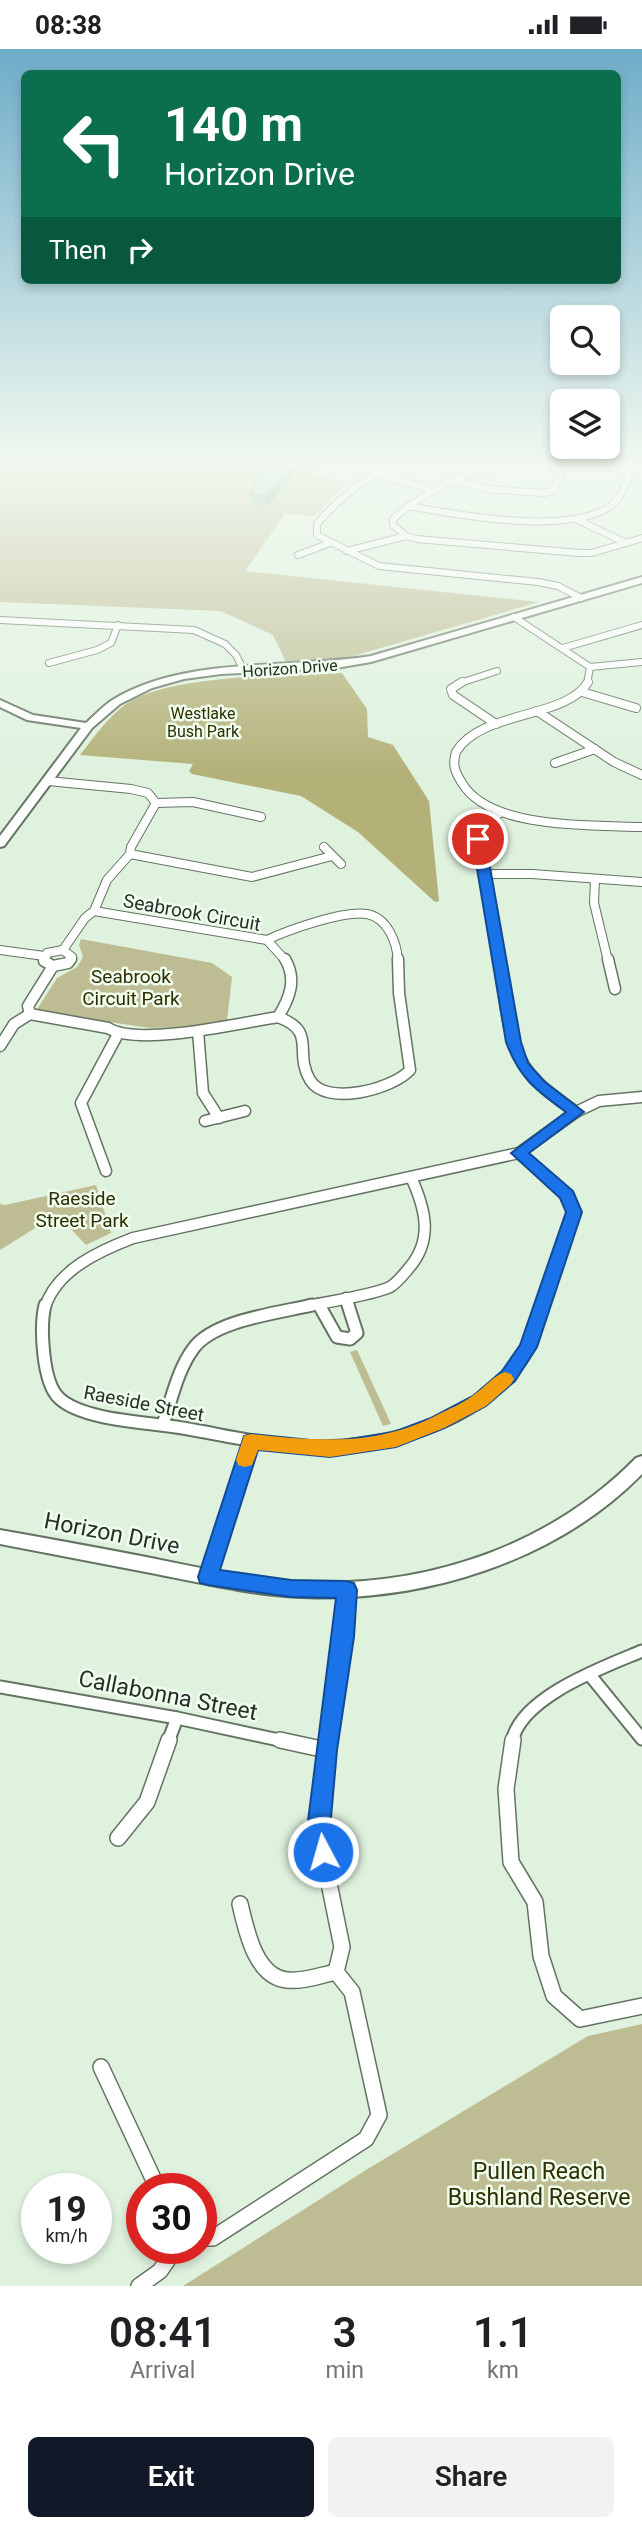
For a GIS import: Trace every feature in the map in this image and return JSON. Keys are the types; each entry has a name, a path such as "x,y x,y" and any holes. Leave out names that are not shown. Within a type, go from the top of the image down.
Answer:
{"street":[{"path":"393,567 538,582 558,586 581,598"},
{"name":"Horizon Drive","path":"0,844 88,726 120,698 146,687 185,677 360,661 642,580"},
{"path":"514,617 590,667 642,662"},
{"path":"0,620 194,630 216,638 232,648 244,671"},
{"path":"49,663 97,650 111,643 118,625"},
{"path":"563,648 642,625"},
{"path":"590,667 588,684 582,692 466,738 456,751 453,763 457,777 466,791 500,813 528,818 642,827"},
{"path":"496,671 457,684 451,689 453,695 496,724"},
{"path":"582,692 636,708"},
{"path":"2,706 32,717 88,726"},
{"path":"537,711 629,770 642,775"},
{"path":"555,763 596,749"},
{"path":"48,781 131,789 148,793 156,803 193,801 261,817"},
{"name":"Seabrook Circuit","path":"53,966 64,965 71,960 71,954 63,950 85,918 94,911 95,902 121,861 130,854 131,847 156,803"},
{"path":"500,813 484,824 479,832 513,1042 522,1065 540,1086 576,1112"},
{"path":"324,847 341,864"},
{"path":"130,854 252,877 332,856"},
{"path":"485,874 642,882"},
{"path":"596,879 594,903 615,989"},
{"name":"Seabrook Circuit","path":"94,911 267,940 286,959 292,973 292,991 278,1017"},
{"path":"0,1046 14,1024 30,1014 108,1028 118,1034 198,1031 278,1017 294,1023 300,1029 310,1081 318,1088 335,1093 351,1093 383,1087 406,1078 410,1070 399,993 397,941 379,920 368,913 353,915 294,927 267,940"},
{"path":"0,950 44,956 52,951 63,950"},
{"path":"30,1014 28,1006 53,966 44,961 44,956"},
{"path":"198,1031 203,1093 219,1118"},
{"path":"106,1171 81,1103 118,1034"},
{"name":"Raeside Street","path":"519,1153 567,1195 574,1212 528,1347 509,1376 479,1401 438,1423 396,1440 330,1449 251,1442 85,1411 58,1398 50,1384 42,1335 43,1316 52,1294 71,1271 100,1249 132,1238 519,1153 576,1112 599,1101 642,1097"},
{"path":"205,1121 245,1111"},
{"path":"163,1424 189,1353 200,1339 226,1326 390,1287 407,1273 420,1254 429,1226 423,1201 411,1177"},
{"path":"318,1304 337,1337 350,1339 357,1333 357,1327 346,1298"},
{"path":"208,1577 251,1442"},
{"name":"Horizon Drive","path":"0,1537 208,1577 291,1589 346,1590 426,1579 521,1549 562,1528 595,1506 642,1463"},
{"path":"217,2235 366,2139 379,2115 352,1992 336,1972 342,1947 318,1829 326,1750 343,1637 346,1590"},
{"path":"642,1651 589,1674 529,1710 513,1737 506,1789 511,1862 535,1902 541,1956 554,1996 580,2019 642,2006"},
{"path":"589,1674 642,1739"},
{"name":"Callabonna Street","path":"0,1687 177,1718 326,1750"},
{"path":"118,1838 147,1802 177,1718"},
{"path":"240,1904 254,1952 278,1979 336,1972"},
{"path":"101,2067 151,2173"},
{"path":"139,2286 160,2271 165,2264"}],"green space":[{"path":"0,567 248,567 245,571 539,602 343,659 286,662 273,635 221,611 0,602"},
{"name":"Westlake Bush Park","path":"342,673 367,709 368,737 393,745 429,801 439,901 435,902 358,832 301,796 192,774 189,771 193,764 80,755 113,715 126,704 146,694 171,687 230,678"},
{"name":"Seabrook Circuit Park","path":"81,939 212,963 232,977 227,1020 183,1027 150,1028 36,1011 57,978 77,967 83,957 79,945"},
{"name":"Raeside Street Park","path":"96,1185 111,1233 86,1245 64,1222 37,1227 0,1250 0,1204"},
{"path":"357,1350 391,1424 383,1426 350,1352"},
{"name":"Pullen Reach Bushland Reserve","path":"642,2024 642,2286 183,2286 366,2170 588,2036"}],"slow traffic":[{"path":"245,1460 251,1442 330,1449 396,1440 438,1423 479,1401 505,1379"}],"route":[{"path":"323,1852 318,1829 326,1750 343,1637 346,1590 291,1589 208,1577 251,1442 330,1449 396,1440 438,1423 479,1401 509,1376 528,1347 574,1212 567,1195 519,1153 576,1112 540,1086 522,1065 513,1042 478,839"}]}
